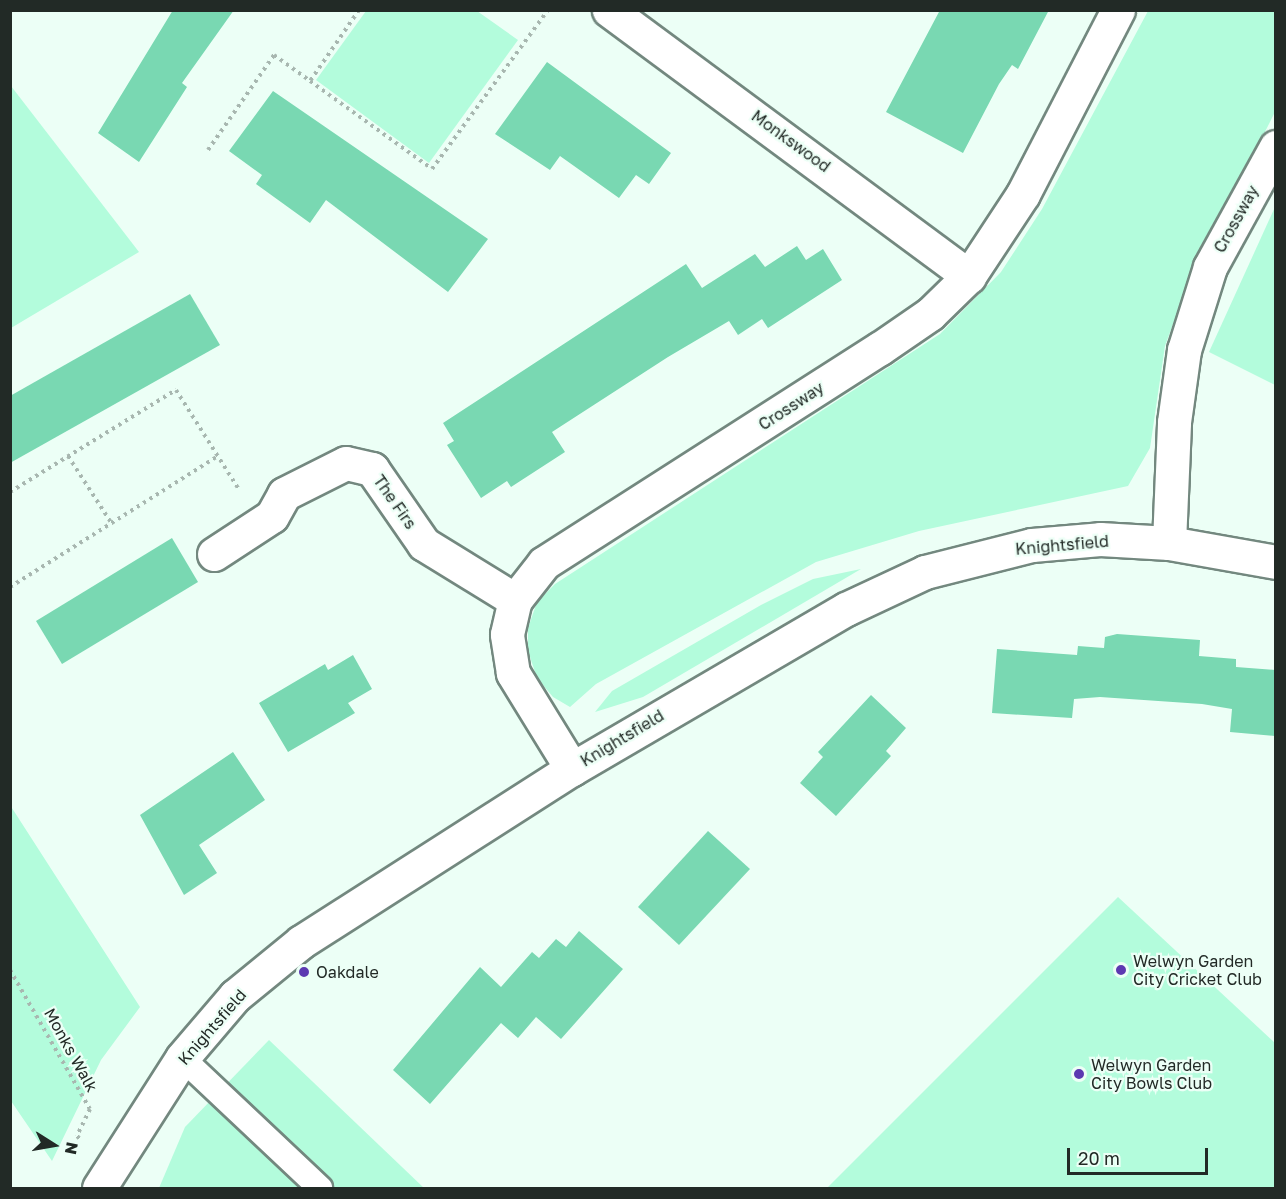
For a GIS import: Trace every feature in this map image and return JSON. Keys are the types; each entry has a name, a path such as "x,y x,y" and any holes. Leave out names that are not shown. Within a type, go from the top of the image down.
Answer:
{"street":[{"name":"Monkswood","path":"609,10 969,276"},
{"name":"Crossway","path":"572,769 513,673 507,634 515,600 544,563 879,349 930,314 969,276 1023,194 1118,10"},
{"name":"Crossway","path":"1169,543 1174,422 1184,350 1210,267 1275,147"},
{"name":"The Firs","path":"214,554 272,516 284,494 346,463 372,469 424,544 515,600"},
{"name":"Knightsfield","path":"105,1177 182,1058 235,996 301,942 572,769 726,675 925,572 1032,545 1100,540 1169,543 1275,562"}],"lane":[{"path":"182,1058 320,1188"}],"path":[{"path":"310,81 358,10"},
{"path":"208,150 274,55 432,169 548,10"},
{"path":"10,492 176,390 218,456 10,587"},
{"path":"68,456 112,524"},
{"name":"Monks Walk","path":"10,970 90,1109 77,1136 105,1177"}],"green space":[{"path":"366,11 477,11 518,40 429,163 316,80"},
{"path":"1148,11 1275,11 1275,112 1188,283 1165,346 1150,448 1128,486 919,531 816,562 596,684 570,707 553,697 537,678 528,651 528,628 537,602 555,584 940,334 1001,272 1042,209"},
{"path":"11,86 139,252 10,328"},
{"path":"1275,207 1275,385 1209,352"},
{"path":"861,569 643,697 595,712 612,691 761,605 813,579"},
{"path":"10,805 140,1007 101,1060 52,1161 11,1101"},
{"name":"Welwyn Garden City Cricket Club","path":"1118,897 1275,1043 1275,1188 827,1188"},
{"path":"269,1040 424,1188 159,1188 185,1127"}],"building":[{"path":"173,10 234,10 182,83 187,87 139,162 98,133"},
{"path":"940,10 1049,10 1018,69 1012,65 999,84 963,153 886,112"},
{"path":"547,62 671,153 649,184 636,175 619,198 560,156 550,170 495,134"},
{"path":"273,91 488,239 448,292 326,200 310,223 256,184 262,175 229,151"},
{"path":"797,246 806,260 823,249 842,280 768,328 762,319 738,335 729,321 668,357 552,432 565,452 511,487 507,481 481,498 447,445 454,441 443,423 686,264 702,288 755,254 765,267"},
{"path":"190,294 220,345 10,463 10,396"},
{"path":"172,538 198,582 62,664 36,621"},
{"path":"1117,634 1200,640 1199,656 1236,659 1236,667 1275,670 1275,736 1230,732 1232,709 1202,704 1100,697 1074,699 1072,718 992,713 997,649 1077,655 1078,646 1104,648 1105,637"},
{"path":"353,655 372,689 348,703 355,713 288,752 259,703 325,664 328,670"},
{"path":"871,695 906,728 886,751 891,756 836,816 800,783 823,757 818,752"},
{"path":"233,752 265,800 199,845 217,873 184,895 140,815"},
{"path":"708,831 750,869 679,945 638,907"},
{"path":"579,931 623,969 561,1039 536,1017 518,1038 501,1023 430,1104 393,1070 480,967 501,987 532,952 539,958 556,939 566,947"}],"place":[{"name":"Welwyn Garden City Cricket Club","path":"1121,970"},
{"name":"Oakdale","path":"304,972"},
{"name":"Welwyn Garden City Bowls Club","path":"1079,1074"}]}
